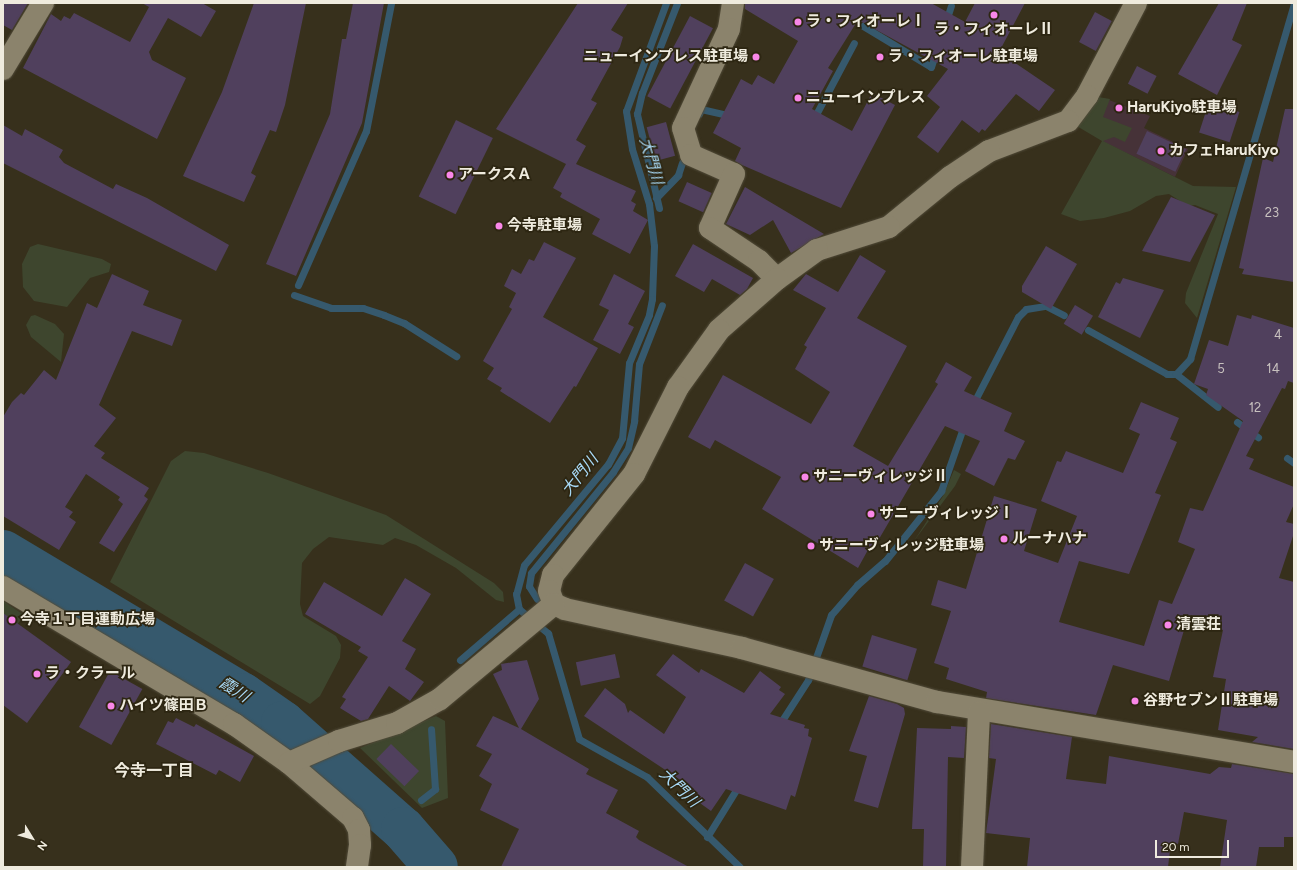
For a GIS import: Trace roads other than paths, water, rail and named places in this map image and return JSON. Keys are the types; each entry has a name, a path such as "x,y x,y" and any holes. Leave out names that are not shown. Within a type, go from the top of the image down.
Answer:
{"street":[{"path":"3,69 43,3"},
{"path":"733,3 729,29 682,128 692,155 734,174 710,228 777,279"},
{"path":"294,760 339,741 397,723 440,699 543,613 548,583 624,490 678,387 705,345 777,279 817,250 889,227 950,177 989,151 1068,121 1087,96 1136,3"},
{"path":"3,587 294,760 353,818 359,830 360,845 357,867"},
{"path":"543,613 814,667 979,712 1206,745 1294,762"},
{"path":"972,867 979,712"}],"waterway":[{"path":"298,285 366,131 391,3"},
{"name":"大門川","path":"666,3 626,111 632,149 649,204 654,246 652,299 649,315 629,363 622,438 608,464 524,565 516,594 519,609 548,633 579,739 647,777 740,867"},
{"path":"659,208 637,114 642,93 677,3"},
{"path":"1088,330 1167,374 1176,374 1190,359 1294,3"},
{"path":"946,21 951,6"},
{"path":"863,26 931,67 936,52"},
{"path":"813,120 854,43"},
{"path":"699,114 701,109 732,116"},
{"path":"656,198 678,175 682,163"},
{"path":"294,295 331,308 363,308 384,315 404,323 456,356"},
{"path":"537,599 529,586 531,573 613,472 628,448 634,421 639,364 662,305"},
{"path":"973,404 1018,317 1026,309 1046,306 1064,315"},
{"path":"1176,374 1218,407"},
{"path":"1237,422 1258,437"},
{"path":"779,725 808,680 831,615 857,585 885,561 941,491 964,425"},
{"path":"1287,458 1294,463"},
{"name":"霞川","path":"3,552 243,695 283,723 403,829 436,867"},
{"path":"460,660 519,609"},
{"path":"421,800 435,789 431,729"},
{"path":"707,837 739,785"},
{"path":"387,814 404,807"}],"place":[{"name":"ラ・フィオーレⅡ","path":"994,15"},
{"name":"ラ・フィオーレⅠ","path":"798,22"},
{"name":"ニューインプレス駐車場","path":"756,57"},
{"name":"ラ・フィオーレ駐車場","path":"880,57"},
{"name":"ニューインプレス","path":"798,98"},
{"name":"HaruKiyo駐車場","path":"1119,108"},
{"name":"カフェHaruKiyo","path":"1161,151"},
{"name":"アークスＡ","path":"450,175"},
{"name":"今寺駐車場","path":"499,226"},
{"name":"サニーヴィレッジⅡ","path":"805,477"},
{"name":"サニーヴィレッジⅠ","path":"871,514"},
{"name":"ルーナハナ","path":"1004,539"},
{"name":"サニーヴィレッジ駐車場","path":"811,546"},
{"name":"今寺１丁目運動広場","path":"12,620"},
{"name":"清雲荘","path":"1168,625"},
{"name":"ラ・クラール","path":"37,674"},
{"name":"谷野セブンⅡ駐車場","path":"1135,701"},
{"name":"ハイツ篠田Ｂ","path":"111,706"}],"district":[{"name":"今寺一丁目","path":"154,771"}]}
